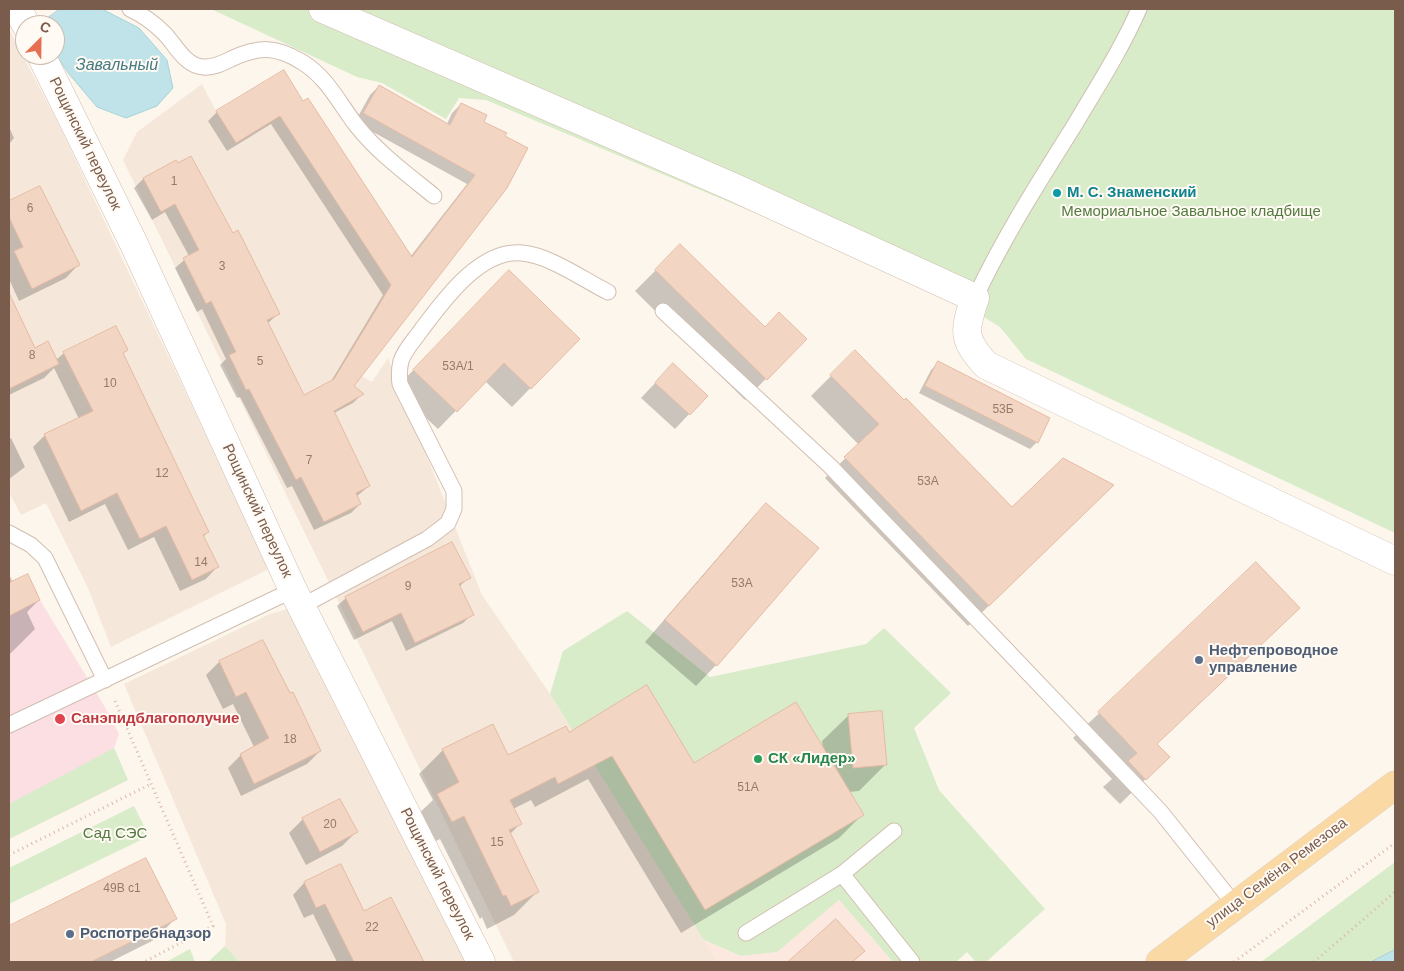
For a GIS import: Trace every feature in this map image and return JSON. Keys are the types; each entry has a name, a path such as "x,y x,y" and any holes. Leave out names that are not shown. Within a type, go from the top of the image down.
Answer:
{"main road":[{"name":"улица Семёна Ремезова","path":"1160,962 1395,785"}],"street":[{"path":"323,9 733,187 975,298 966,325 970,348 986,365 1395,561"},
{"name":"Рощинский переулок","path":"46,65 133,242 298,598 481,962"}],"lane":[{"path":"130,9 151,22 187,60 202,67 218,65 244,53 261,48 282,52 304,63 328,84 356,125 378,150 434,196"},
{"path":"975,298 1025,204 1111,65 1139,9"},
{"path":"9,725 105,680 298,598 427,540 448,523 454,509 454,491 400,384 399,373 406,351 451,291 474,270 499,256 520,252 539,257 608,292"},
{"path":"663,311 830,466 1160,811 1235,905"},
{"path":"9,533 31,545 45,558 105,680"},
{"path":"746,933 842,874 894,831"},
{"path":"842,874 912,962"}],"path":[{"path":"114,699 213,926 144,962"},
{"path":"9,855 151,784"},
{"path":"1234,962 1395,843"},
{"path":"1314,962 1395,892"}],"shaded area":[{"path":"9,29 15,41 15,65 28,65 59,125 269,569 111,647 88,588 46,503 21,515 9,492"},
{"path":"202,84 216,111 280,116 391,285 343,365 372,382 388,358 482,595 550,694 719,962 514,962 123,160 137,132"},
{"name":"Санэпидблагополучие","path":"9,572 13,581 28,574 40,600 103,704 119,734 114,748 128,780 9,839"},
{"path":"287,609 466,962 240,962 225,946 226,924 124,684 270,614"},
{"path":"839,900 893,962 719,962 704,940 741,956 777,952"}],"green space":[{"name":"Мемориальное Завальное кладбище","path":"211,9 1395,9 1395,533 1026,359 1000,327 941,291 486,100 459,98 446,119 382,83 357,77"},
{"name":"СК «Лидер»","path":"627,611 710,677 866,644 884,628 951,693 914,728 939,790 1045,909 986,962 976,962 967,952 956,962 893,962 839,900 777,952 741,956 704,940 550,694 563,651"},
{"path":"114,748 128,780 9,839 9,804"},
{"name":"Сад СЭС","path":"134,806 149,836 9,904 9,868"},
{"path":"1395,862 1395,962 1261,962"},
{"path":"225,946 240,962 208,962"},
{"path":"190,949 195,962 166,962"}],"water":[{"name":"Завальный","path":"60,9 102,9 139,28 167,60 173,88 157,106 126,118 97,107 63,65 65,65 65,15 52,15"},
{"path":"1395,950 1395,962 1371,962"}],"building":[{"path":"284,70 303,101 308,98 412,257 475,175 363,113 379,85 450,125 461,103 487,115 484,122 507,133 505,136 528,148 507,188 354,386 364,394 334,411 370,486 356,493 361,504 324,522 301,477 296,480 249,389 246,390 229,355 236,352 211,301 206,304 183,258 199,250 175,204 161,212 143,178 176,160 178,163 191,156 233,233 238,230 280,314 267,320 304,395 334,379 391,285 280,116 236,143 216,111"},
{"path":"40,186 80,265 32,289 14,251 23,247 9,217 9,201"},
{"path":"680,244 765,327 779,312 807,339 767,380 655,270"},
{"path":"509,270 580,339 531,389 504,363 457,412 413,370"},
{"path":"9,293 35,348 48,341 59,364 9,389"},
{"path":"116,326 128,350 123,353 209,532 203,535 219,567 192,580 166,526 140,539 117,493 81,511 44,434 93,411 63,352"},
{"path":"855,350 904,400 906,398 1012,507 1063,458 1114,485 989,606 844,457 879,424 830,375"},
{"path":"938,361 1050,418 1038,443 925,386"},
{"path":"673,363 708,396 690,415 655,383"},
{"path":"766,503 819,548 717,666 665,620"},
{"path":"452,542 471,578 459,584 474,615 415,643 401,613 363,632 345,597"},
{"name":"Нефтепроводное управление","path":"1256,562 1300,608 1157,744 1170,757 1146,780 1128,761 1137,753 1098,712"},
{"path":"28,574 40,600 9,616 9,583"},
{"path":"263,640 290,693 293,692 321,751 254,784 240,754 269,738 246,692 236,697 219,661"},
{"path":"647,685 694,763 796,702 864,815 705,910 612,756 558,784 555,777 510,800 522,824 509,830 539,892 511,906 506,895 503,896 464,816 452,822 437,794 459,782 442,749 493,724 508,755 566,726 569,732"},
{"path":"882,711 887,765 853,768 848,714"},
{"path":"340,799 358,832 320,852 302,818"},
{"path":"146,858 177,919 91,962 9,962 9,926"},
{"path":"341,864 364,911 391,897 424,962 354,962 325,904 316,908 304,882"},
{"path":"836,919 865,951 852,962 788,962"}],"place":[{"name":"М. С. Знаменский","path":"1057,193"},
{"name":"Нефтепроводное управление","path":"1199,660"},
{"name":"Санэпидблагополучие","path":"60,719"},
{"name":"СК «Лидер»","path":"758,759"},
{"name":"Роспотребнадзор","path":"70,934"}]}
